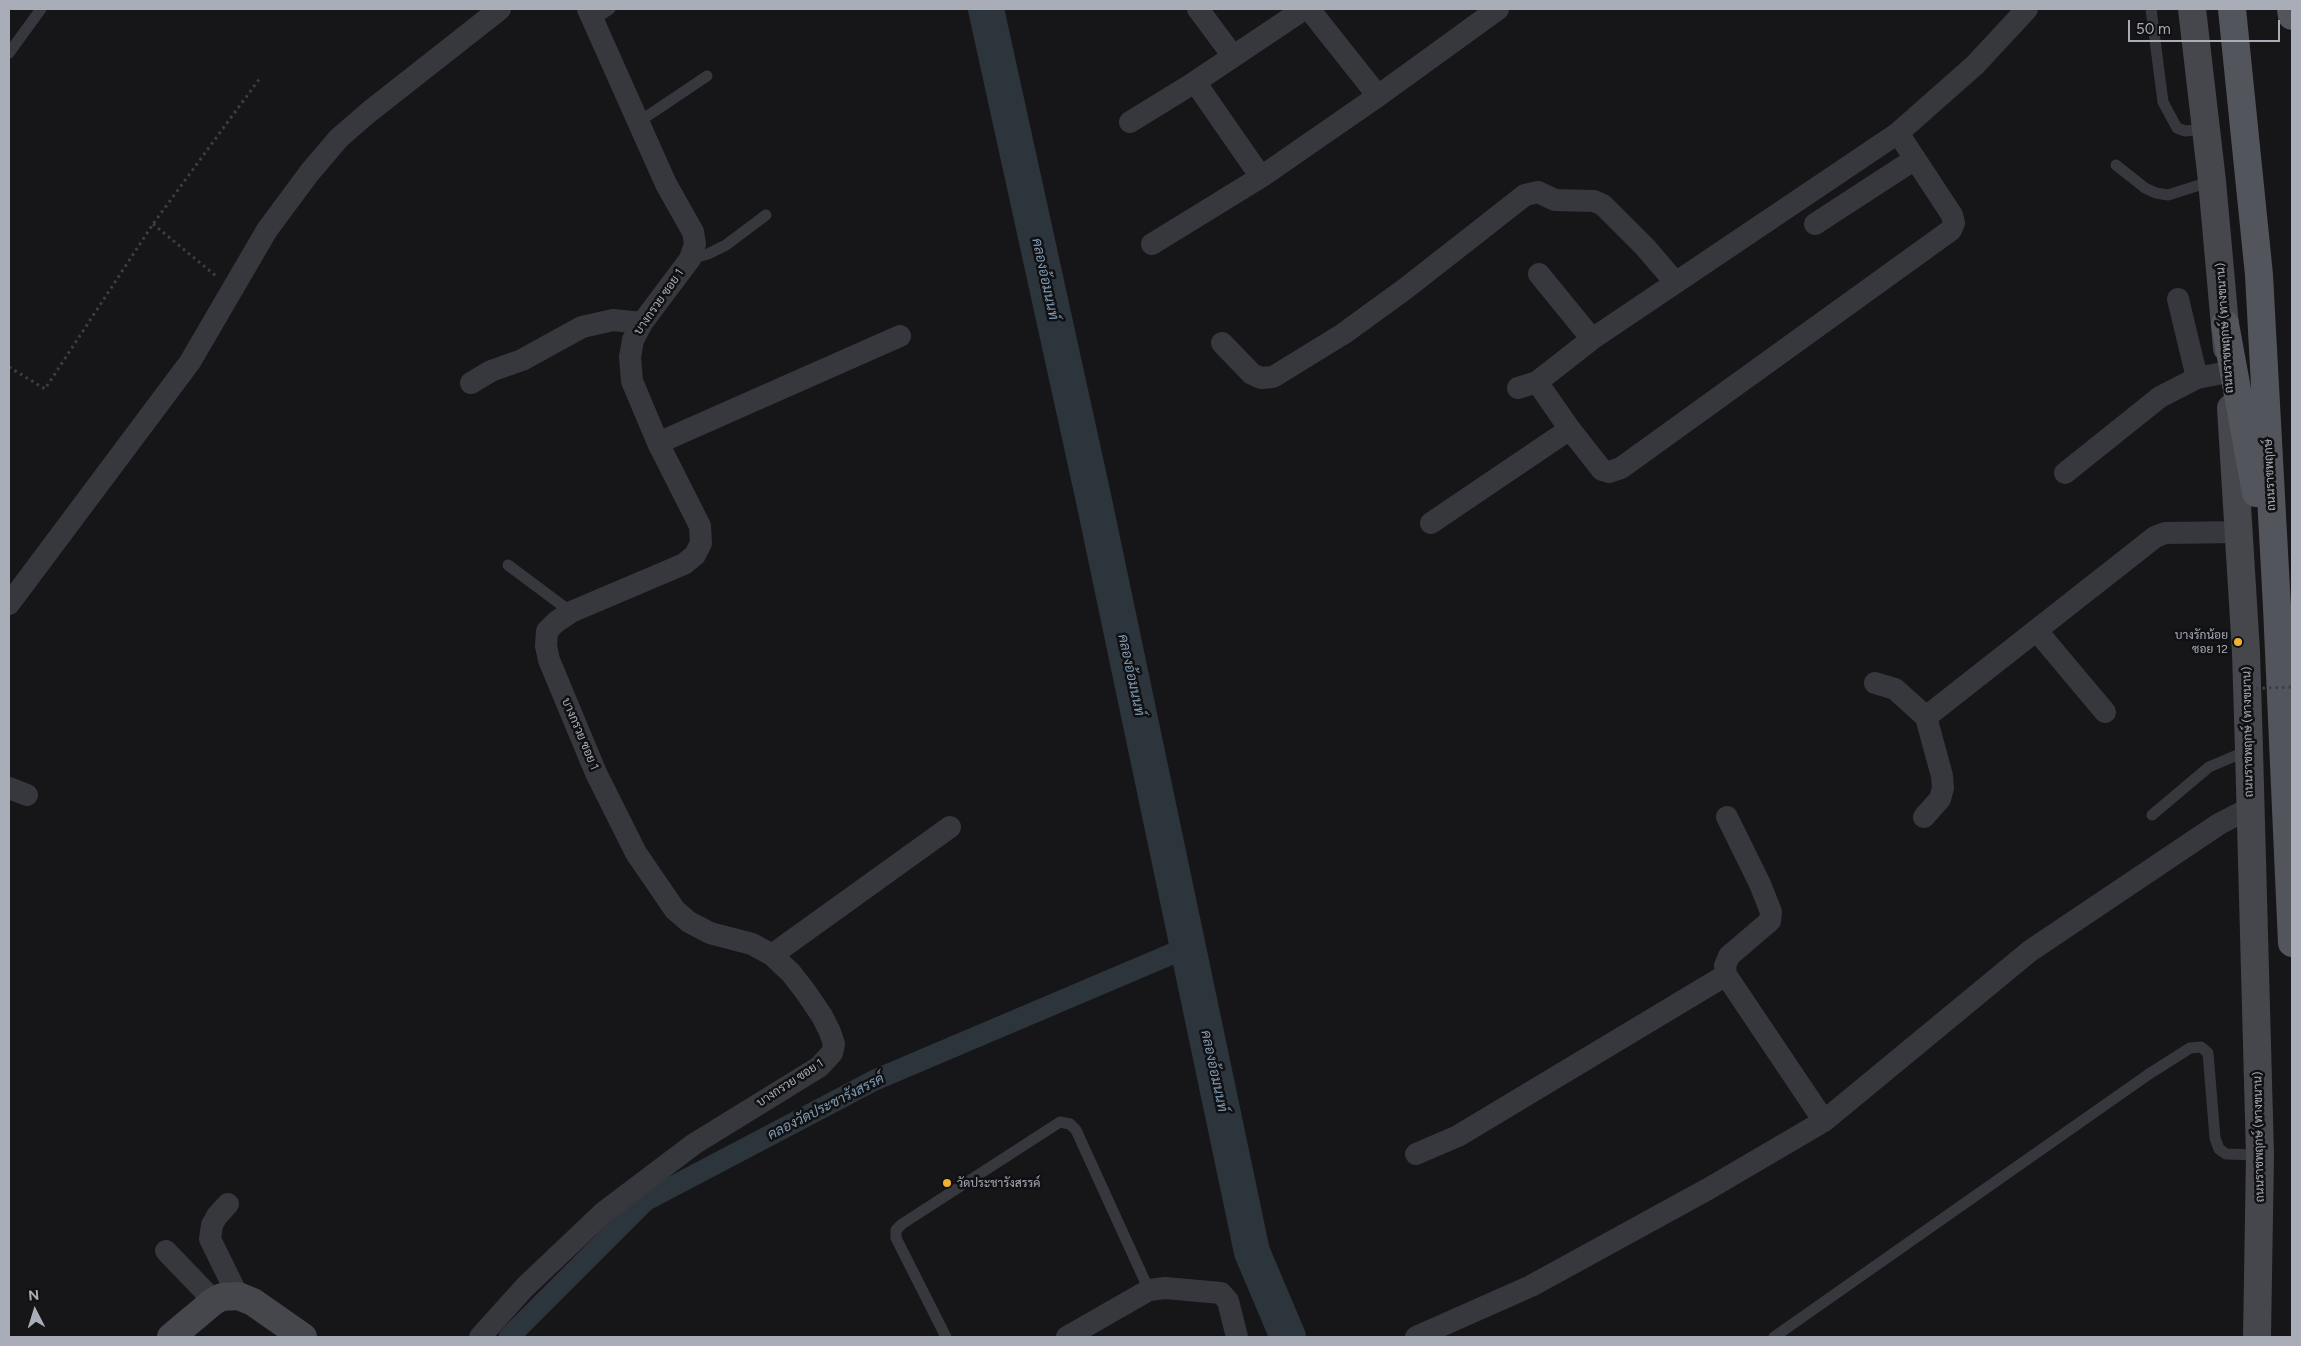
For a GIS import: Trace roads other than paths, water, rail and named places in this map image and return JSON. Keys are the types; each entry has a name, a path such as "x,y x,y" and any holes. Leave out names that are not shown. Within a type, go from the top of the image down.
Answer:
{"main road":[{"name":"ถนนราชพฤกษ์ (ทางขนาน)","path":"2192,9 2212,181 2225,324 2240,532 2249,750 2260,1155 2258,1337"},
{"name":"ถนนราชพฤกษ์","path":"2232,9 2259,275 2277,607 2292,943"},
{"path":"2291,9 2292,16"},
{"path":"2225,324 2277,607"},
{"path":"171,1337 226,1298 246,1298 303,1337"}],"street":[{"path":"9,604 190,362 267,230 310,172 339,138 369,112 500,9"},
{"path":"1198,9 1233,56"},
{"path":"1130,122 1195,82 1304,9"},
{"path":"1309,9 1378,96"},
{"path":"1898,133 1952,215 1954,223 1951,230 1937,242 1621,468 1609,472 1602,470 1570,430 1528,385 1675,282 1898,133 1975,64 2027,9"},
{"path":"1152,244 1261,177 1378,96 1486,12"},
{"name":"บางกรวย ซอย 1","path":"480,1337 525,1287 604,1212 694,1144 818,1067 832,1053 834,1044 822,1016 792,973 772,955 752,944 710,933 689,922 674,910 636,853 596,773 548,660 547,631 556,622 572,612 684,564 695,555 701,543 700,526 658,443 632,381 630,357 633,340 642,323 690,258 695,244 693,232 666,184 597,13"},
{"path":"1195,82 1261,177"},
{"path":"1815,224 1915,159"},
{"path":"1222,343 1252,374 1261,378 1273,377 1358,323 1405,289 1525,195 1538,192 1555,200 1594,201 1603,205 1645,247 1675,282"},
{"path":"1539,274 1592,339"},
{"path":"2178,298 2197,378"},
{"path":"471,383 491,371 522,360 582,327 613,320 642,323"},
{"path":"658,443 900,336"},
{"path":"2065,473 2142,409 2160,397 2197,378 2228,372"},
{"path":"1432,523 1570,430"},
{"path":"1926,717 2155,537 2165,533 2240,532"},
{"path":"2037,631 2105,712"},
{"path":"1875,683 1895,689 1926,717 1942,776 1943,788 1940,799 1924,817"},
{"path":"1416,1337 1531,1286 1708,1189 1824,1121 2030,951 2219,824 2250,808"},
{"path":"1727,817 1760,884 1771,912 1770,921 1728,956 1725,966 1726,975 1824,1121"},
{"path":"772,955 950,827"},
{"path":"1416,1154 1465,1132 1726,975"},
{"path":"226,1298 210,1239 212,1225 228,1204"},
{"path":"166,1251 226,1298"},
{"path":"1067,1337 1150,1290 1165,1288 1222,1293 1228,1301 1237,1337"}],"lane":[{"path":"9,52 41,9"},
{"path":"2151,9 2163,102 2177,128 2185,131 2206,128"},
{"path":"640,121 707,76"},
{"path":"2116,165 2145,188 2156,193 2168,195 2212,181"},
{"path":"690,258 708,254 726,244 766,215"},
{"path":"508,565 572,612"},
{"path":"2152,816 2208,767 2249,750"},
{"path":"1774,1337 2149,1074 2190,1048 2201,1047 2208,1053 2215,1138 2218,1149 2226,1154 2260,1155"},
{"path":"946,1337 896,1238 896,1230 902,1224 1060,1122 1070,1124 1076,1130 1150,1290"}],"waterway":[{"name":"คลองอ้อมนนท์","path":"986,9 1093,496 1252,1252 1288,1337"},
{"name":"คลองวัดประชารังสรรค์","path":"509,1337 645,1201 875,1080 1188,947"}],"place":[{"name":"บางรักน้อย ซอย 12","path":"2238,642"},
{"name":"วัดประชารังสรรค์","path":"947,1183"}]}
